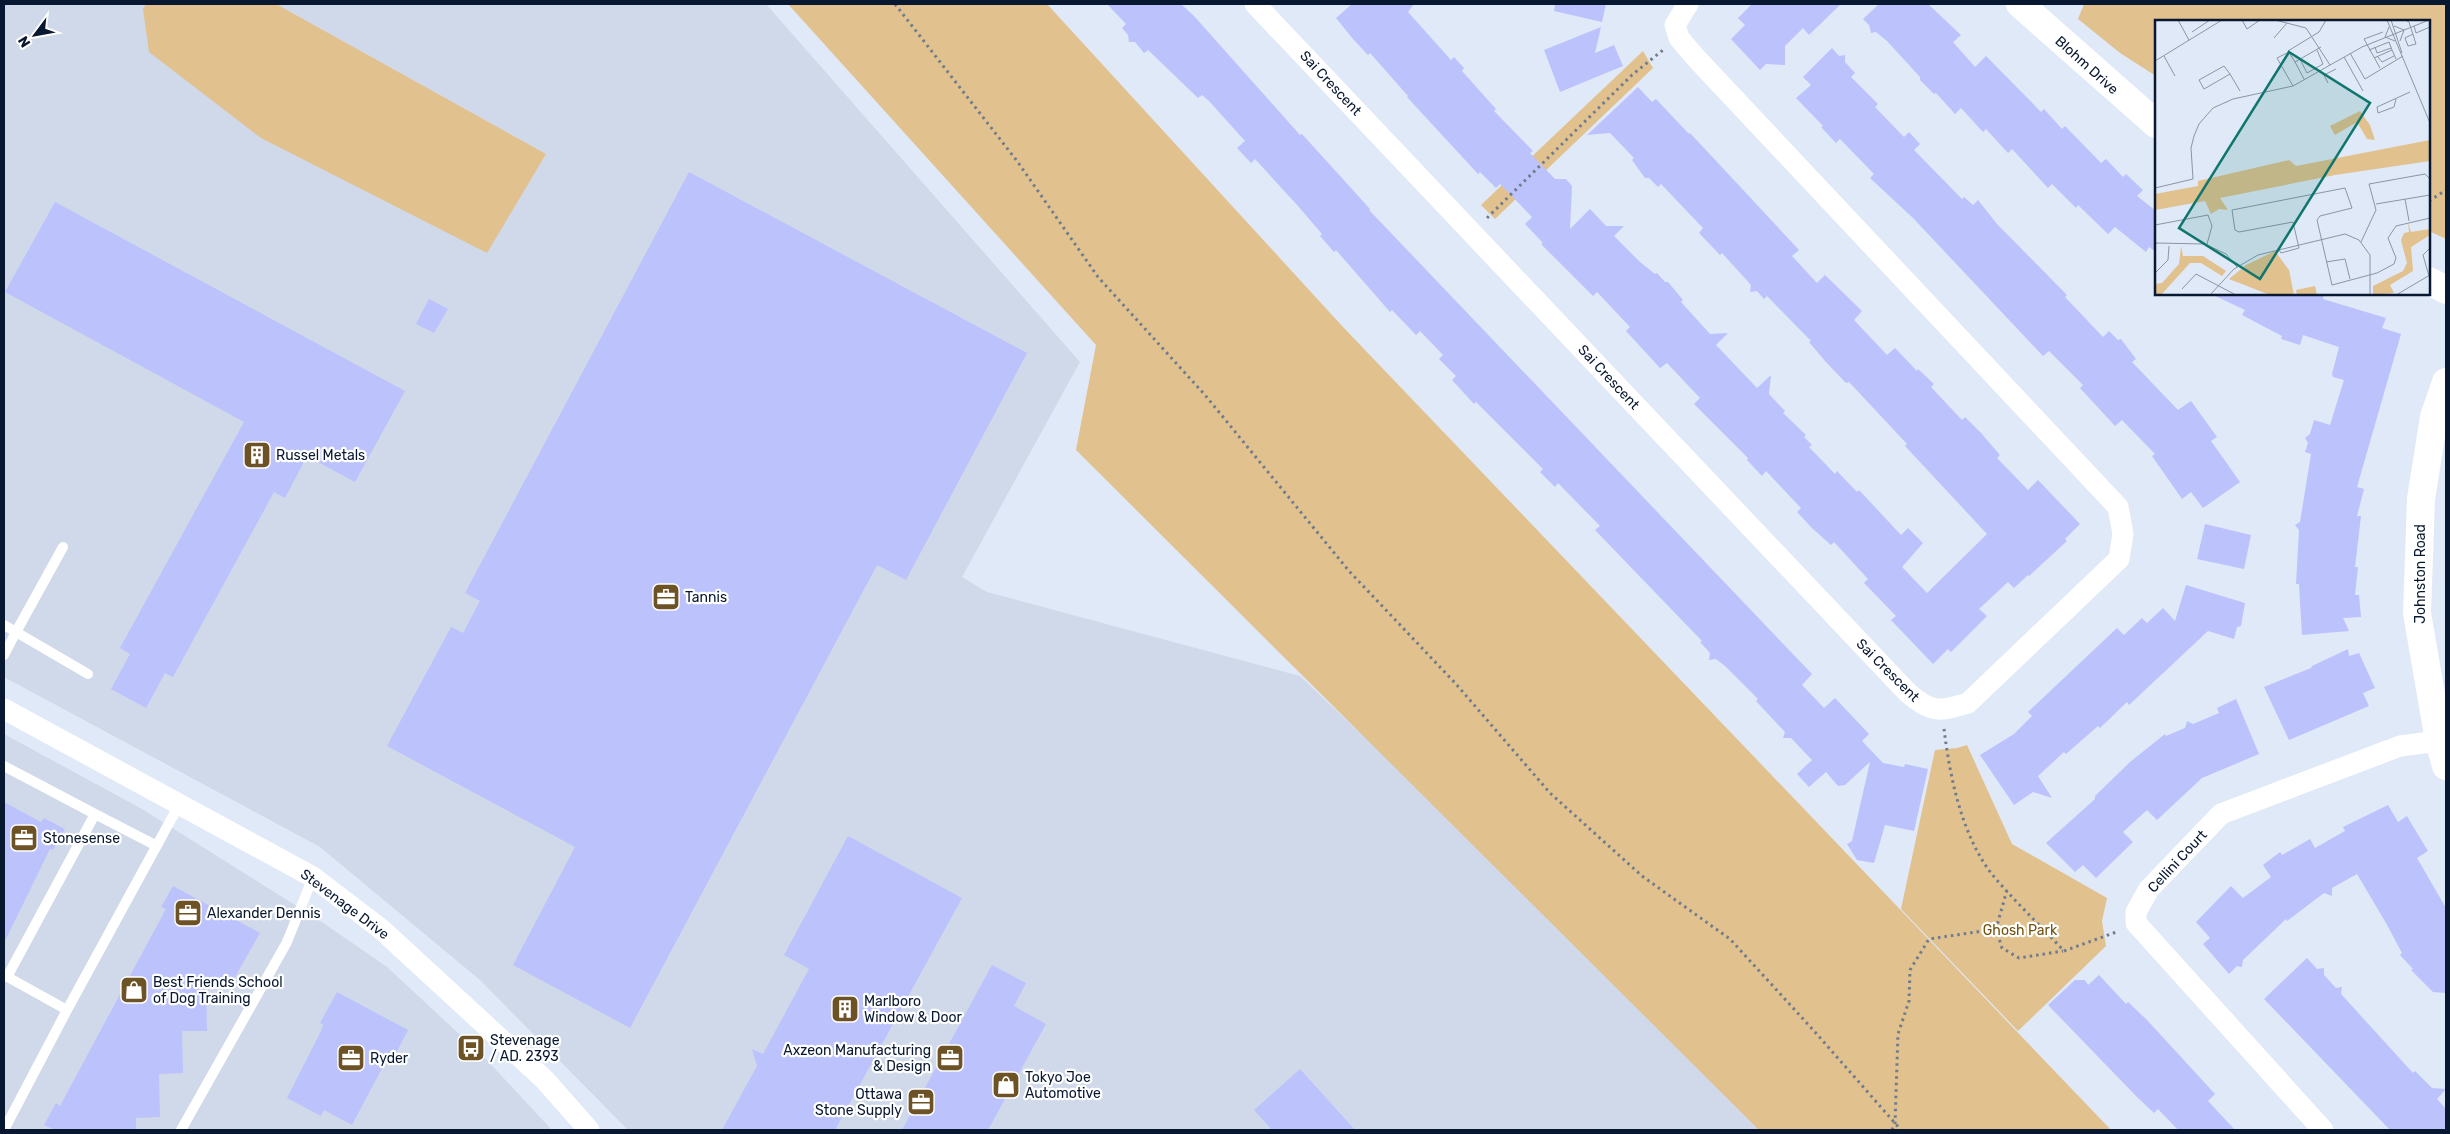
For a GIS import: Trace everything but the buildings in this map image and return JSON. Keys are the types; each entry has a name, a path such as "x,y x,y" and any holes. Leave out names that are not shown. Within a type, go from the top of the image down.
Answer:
{"street":[{"name":"Sai Crescent","path":"1256,4 1908,693 1925,707 1942,711"},
{"path":"1688,4 1675,25 1679,38 1696,58 2118,507 2123,534 2119,559 1968,703 1942,711"},
{"name":"Blohm Drive","path":"2029,7 2155,123"},
{"path":"2430,282 2446,290"},
{"name":"Johnston Road","path":"2443,754 2417,613 2421,499 2434,417 2446,382"},
{"name":"Stevenage Drive","path":"4,709 313,877 381,929 544,1079 589,1130"},
{"name":"Cellini Court","path":"2136,924 2136,912 2149,889 2221,814 2400,746 2443,754"},
{"path":"2136,924 2323,1130"}],"lane":[{"path":"4,655 63,547"},
{"path":"4,626 88,674"},
{"path":"4,766 157,846"},
{"path":"4,1130 180,803"},
{"path":"67,1010 6,976 95,814"},
{"path":"181,1130 287,942 313,877"}],"path":[{"path":"895,4 1017,161 1098,277 1205,395 1348,571 1456,684 1550,793 1642,876 1730,939 1901,1130"},
{"path":"1472,232 1632,75 1679,38"},
{"path":"2430,200 2446,190"},
{"path":"1942,711 1947,751 1964,824 1991,872 2064,951"},
{"path":"2007,890 1996,929 2002,948 2019,958 2064,951 2136,924"},
{"path":"1892,1130 1895,1124 1898,1034 1909,1001 1910,970 1929,939 1996,929"}],"shaded area":[{"path":"4,4 766,4 1080,362 962,577 987,592 1300,676 1779,1130 628,1130 480,980 320,847 4,677"},
{"path":"4,734 142,809 322,922 387,967 483,1056 552,1130 4,1130"}],"green space":[{"path":"146,4 276,4 546,154 487,253 261,138 149,52 143,9"},
{"path":"788,4 1047,4 1343,327 2111,1130 1759,1130 1076,450 1096,345"},
{"path":"2084,4 2446,4 2446,239 2430,231 2430,20 2155,20 2155,75 2120,53 2078,19"},
{"path":"1643,51 1653,68 1495,219 1481,205"},
{"name":"Ghosh Park","path":"1967,745 2012,844 2107,898 2102,921 2106,946 2018,1031 1901,909 1935,750"}],"place":[{"name":"Russel Metals","path":"257,455"},
{"name":"Tannis","path":"666,597"},
{"name":"Stonesense","path":"24,838"},
{"name":"Alexander Dennis","path":"188,913"},
{"name":"Best Friends School of Dog Training","path":"134,990"},
{"name":"Marlboro Window & Door","path":"845,1009"},
{"name":"Stevenage / AD. 2393","path":"471,1048"},
{"name":"Ryder","path":"351,1058"},
{"name":"Axzeon Manufacturing & Design","path":"950,1058"},
{"name":"Tokyo Joe Automotive","path":"1006,1085"},
{"name":"Ottawa Stone Supply","path":"921,1102"}]}
